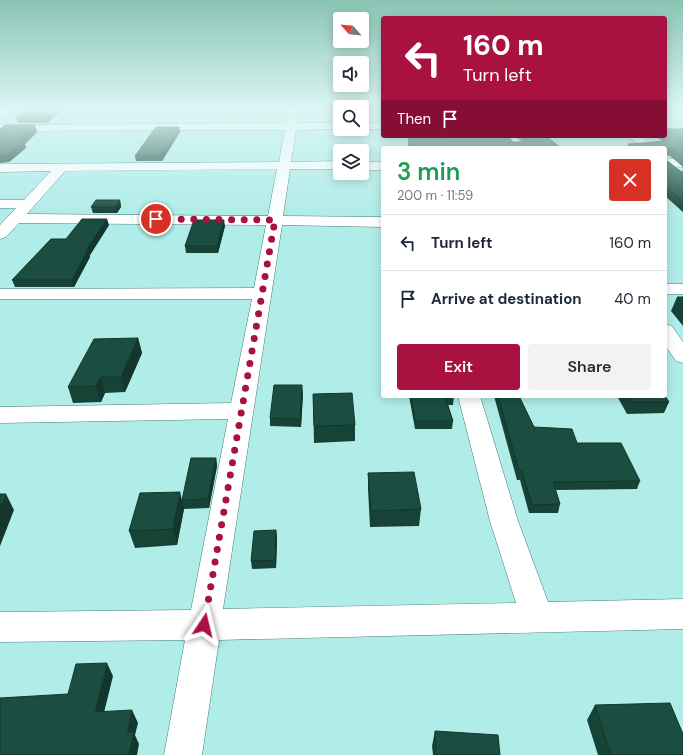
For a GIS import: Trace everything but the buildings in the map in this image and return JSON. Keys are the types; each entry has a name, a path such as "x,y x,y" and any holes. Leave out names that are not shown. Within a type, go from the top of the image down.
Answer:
{"street":[{"path":"183,755 204,625 288,144"},
{"path":"667,161 683,163"},
{"path":"667,161 683,175"},
{"path":"0,168 333,166"},
{"path":"369,166 381,166"},
{"path":"0,234 62,167"},
{"path":"0,204 28,204"},
{"path":"15,218 381,222"},
{"path":"667,289 683,289"},
{"path":"0,294 263,293"},
{"path":"667,333 683,356"},
{"path":"469,398 504,521 536,617"},
{"path":"0,415 242,411"},
{"path":"0,627 204,625 683,614"}],"route":[{"path":"156,219 275,220 204,625"}]}
